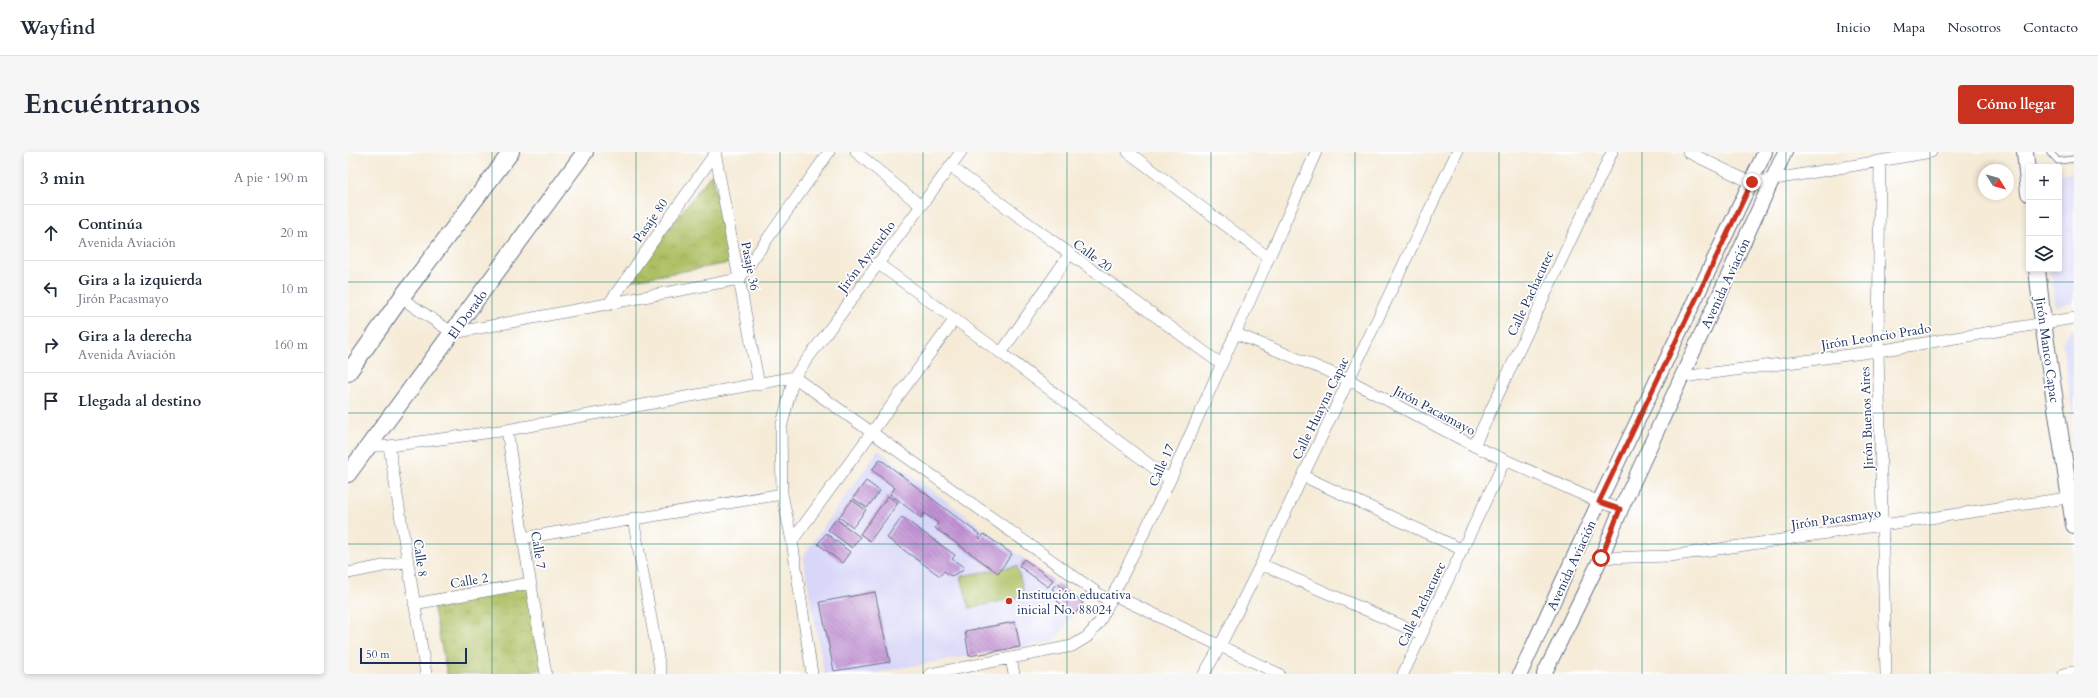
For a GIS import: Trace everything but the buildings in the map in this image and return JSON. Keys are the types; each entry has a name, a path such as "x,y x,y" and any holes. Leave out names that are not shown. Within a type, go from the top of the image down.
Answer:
{"main road":[{"path":"348,373 401,298 511,152"},
{"name":"El Dorado","path":"348,474 585,152"},
{"path":"2025,152 2026,164"},
{"name":"Jirón Manco Capac","path":"2037,272 2043,323 2072,497 2074,525"}],"street":[{"name":"Pasaje 36","path":"716,152 759,385"},
{"name":"Pasaje 80","path":"608,305 716,152"},
{"path":"401,298 453,333 608,305 739,279 829,152"},
{"path":"856,152 922,206"},
{"name":"Jirón Ayacucho","path":"794,377 876,263 922,206 961,152"},
{"path":"1128,152 1269,258"},
{"name":"Calle 17","path":"930,674 1072,646 1087,637 1099,623 1170,480 1221,364 1237,334 1315,152"},
{"name":"Calle Huayna Capac","path":"1204,674 1261,564 1457,152"},
{"name":"Calle Pachacutec","path":"1474,446 1612,152"},
{"path":"1688,152 1752,182 1931,152"},
{"name":"Avenida Aviación","path":"1520,674 1599,502 1765,152"},
{"name":"Avenida Aviación","path":"1544,674 1601,558 1620,509 1785,152"},
{"name":"Jirón Buenos Aires","path":"1880,161 1878,351 1886,674"},
{"name":"Calle 20","path":"950,166 1069,255 1221,364"},
{"path":"1002,352 1069,255"},
{"path":"876,263 1002,352 1170,480"},
{"name":"Jirón Leoncio Prado","path":"1682,377 1878,351 2074,318"},
{"path":"792,541 955,319"},
{"name":"Jirón Pacasmayo","path":"1237,334 1349,380 1474,446 1599,502 1620,509"},
{"path":"794,377 781,428 782,494 792,541 812,674"},
{"path":"368,446 389,446 507,430 759,385 794,377 872,433 1112,598 1220,645 1279,674"},
{"name":"Calle 7","path":"507,430 522,538 546,674"},
{"name":"Calle 8","path":"389,446 426,674"},
{"name":"Calle Pachacutec","path":"1403,674 1505,460"},
{"path":"1302,476 1463,550"},
{"path":"522,538 782,494"},
{"name":"Jirón Pacasmayo","path":"1601,558 1670,556 2072,497"},
{"path":"633,518 661,674"},
{"path":"348,573 408,561"},
{"path":"1261,564 1421,634"},
{"name":"Calle 2","path":"414,604 530,583"},
{"path":"1011,659 1014,674"},
{"path":"2064,674 2074,672"}],"lane":[{"path":"2050,152 2058,161 2074,159"}],"shaded area":[{"path":"2074,172 2074,303 2055,306 2050,272 2062,272 2062,174"},
{"path":"2074,329 2074,422 2062,342 2071,330"},
{"path":"878,450 1083,603 1054,641 867,674 824,674 803,556"}],"green space":[{"path":"712,173 730,263 628,281"},
{"path":"1017,566 1025,596 969,608 961,576"},
{"path":"530,586 544,669 516,674 447,674 433,605"}],"place":[{"name":"Institución educativa inicial No. 88024","path":"1009,601"}],"route":[{"path":"1601,558 1620,509 1599,502 1752,182"}]}
